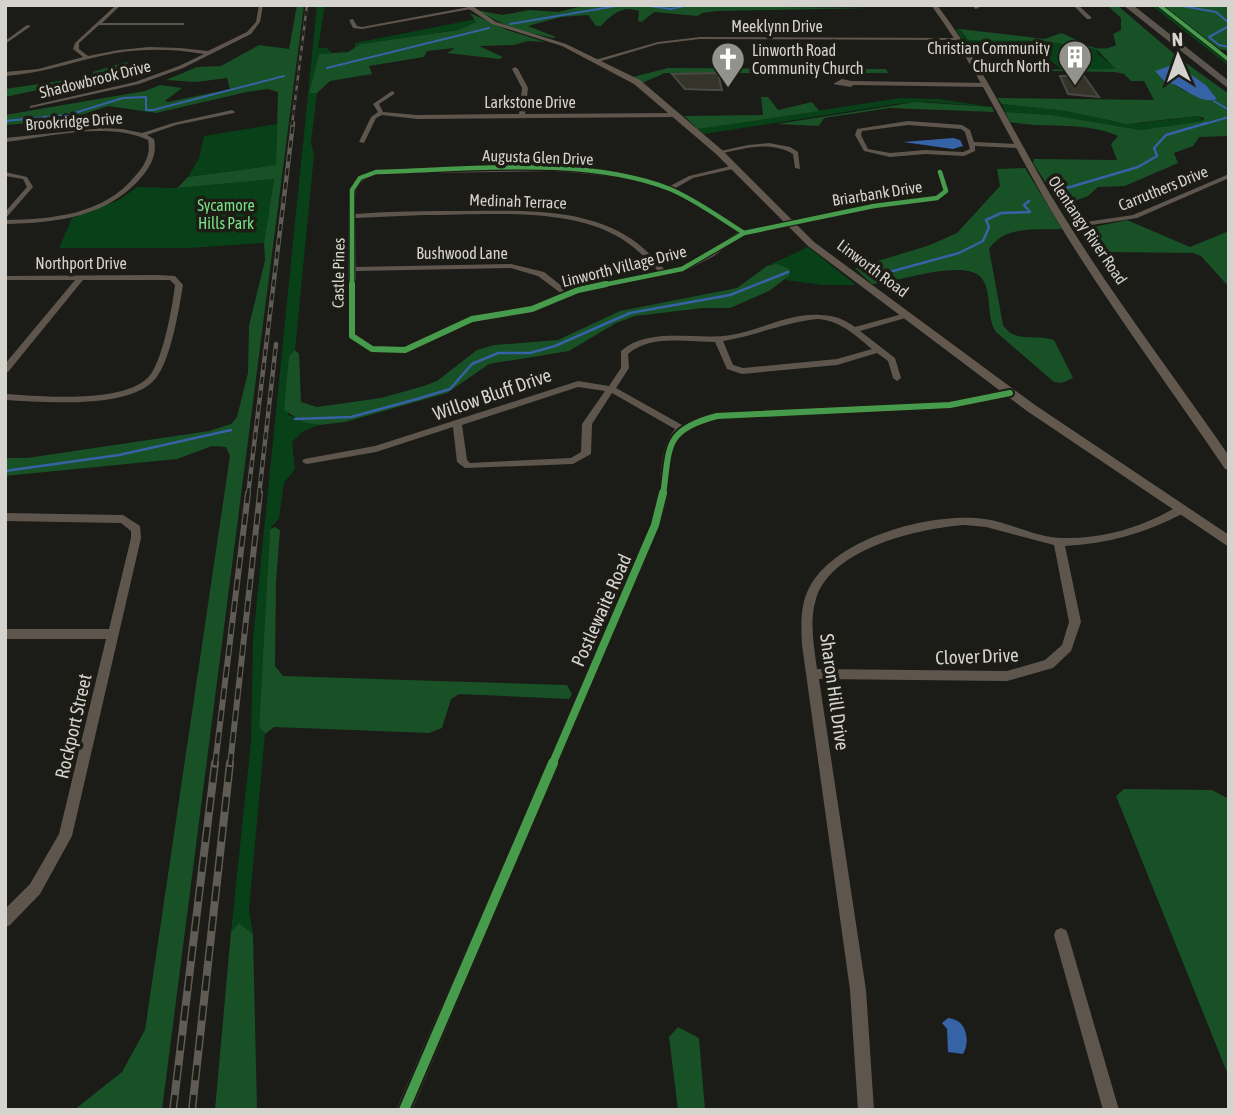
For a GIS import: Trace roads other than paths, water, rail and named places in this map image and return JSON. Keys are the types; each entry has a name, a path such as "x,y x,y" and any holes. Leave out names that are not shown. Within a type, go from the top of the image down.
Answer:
{"highway":[{"path":"1127,5 1229,86"},
{"path":"1145,5 1229,71"}],"main road":[{"name":"Olentangy River Road","path":"934,5 958,38 986,85 1016,145 1065,227 1229,466"},
{"name":"Linworth Road","path":"468,7 504,27 564,45 632,78 719,152 811,244 1010,393 1229,542"}],"street":[{"path":"5,7 12,5"},
{"path":"87,58 78,52 75,46 119,5"},
{"name":"Shadowbrook Drive","path":"32,107 137,83 209,53 253,30 258,22 261,5"},
{"path":"1076,5 1089,19"},
{"path":"351,20 358,28 468,7"},
{"path":"97,24 183,24"},
{"path":"5,43 29,26"},
{"name":"Meeklynn Drive","path":"598,60 658,43 700,38 958,38"},
{"path":"5,74 39,71 87,58 134,50 184,49 209,53"},
{"path":"515,69 525,88 522,116"},
{"path":"850,83 986,85"},
{"path":"362,142 374,117 381,113 376,104 392,93"},
{"path":"5,219 61,219 86,213 114,200 139,178 152,157 153,143 144,134 175,124 232,112"},
{"name":"Larkstone Drive","path":"381,113 417,117 678,115"},
{"path":"908,123 951,125 965,128 972,143 973,150 964,155 925,152 884,155 866,150 858,135 859,130 908,123"},
{"name":"Brookridge Drive","path":"5,140 110,130 144,134"},
{"path":"972,143 1016,145"},
{"path":"719,152 754,146 784,147 796,153 798,167"},
{"path":"668,189 691,177 735,167"},
{"name":"Augusta Glen Drive","path":"360,178 396,169 554,169 624,177 668,189 702,206 744,233"},
{"name":"Briarbank Drive","path":"789,222 937,198 946,191 940,172"},
{"path":"5,174 25,178 30,187 5,219"},
{"name":"Carruthers Drive","path":"1065,227 1135,217 1229,176"},
{"name":"Castle Pines","path":"360,178 352,190 352,336 365,346 382,351"},
{"name":"Medinah Terrace","path":"353,216 528,213 571,216 595,222 625,237 654,260 664,273"},
{"name":"Linworth Village Drive","path":"382,351 417,347 462,322 532,309 565,293 664,273 694,264 744,233 789,222"},
{"name":"Bushwood Lane","path":"352,269 512,266 541,274 565,293"},
{"path":"5,370 81,276"},
{"name":"Northport Drive","path":"5,278 157,276 172,278 179,285 158,369 146,384 123,393 69,400 5,397"},
{"path":"886,318 893,305"},
{"path":"853,330 886,318 906,315"},
{"path":"457,424 462,462 468,466 573,461 586,454 587,424 625,368 624,353 633,343 650,340 718,339 761,332 790,321 826,317 853,330 876,351 892,360 897,378"},
{"path":"718,339 730,367 742,371 837,362 876,351"},
{"name":"Willow Bluff Drive","path":"307,461 376,449 571,386 586,384 612,390 681,428"},
{"path":"681,428 717,416 950,405 1010,393"},
{"name":"Postlewaite Road","path":"404,1110 646,547 664,492 666,449 671,438 681,428"},
{"name":"Sharon Hill Drive","path":"866,1110 858,990 806,622 816,585 829,569 851,553 909,530 964,522 985,523 1059,542 1106,538 1180,510"},
{"name":"Rockport Street","path":"5,517 111,517 131,523 136,529 114,634 65,836 35,889 5,920"},
{"name":"Clover Drive","path":"813,674 1007,676 1049,664 1067,648 1075,622 1059,542"},
{"path":"5,634 114,634"},
{"path":"1060,936 1111,1110"}],"water":[{"path":"1175,64 1206,85 1217,99 1204,100 1165,82 1155,71"},
{"path":"953,138 960,140 963,146 953,149 903,142"},
{"path":"948,1018 963,1026 967,1043 963,1054 948,1052 947,1029 942,1023"}],"waterway":[{"path":"510,24 622,5"},
{"path":"641,5 671,9 688,5"},
{"path":"1176,5 1216,12 1229,23"},
{"path":"1229,26 1209,37 1219,45 1229,47"},
{"path":"327,68 489,28"},
{"path":"5,121 68,115 123,98 146,97 146,110 153,110 284,76"},
{"path":"1214,101 1229,110"},
{"path":"1201,125 1229,117"},
{"path":"1060,190 1138,167 1157,156 1154,148 1166,135 1207,123"},
{"path":"871,277 959,253 983,241 989,227 986,220 1001,213 1030,212 1024,205 1029,201"},
{"path":"295,419 351,417 417,399 450,389 472,364 498,353 530,353 555,346 630,313 730,295 788,272"},
{"path":"5,471 119,455 231,430"}],"railway":[{"path":"292,125 307,5"},
{"path":"248,495 293,123"},
{"path":"259,495 276,344"},
{"path":"215,765 248,493"},
{"path":"230,765 260,493"},
{"path":"173,1110 215,763"},
{"path":"192,1110 230,763"}],"place":[{"name":"Christian Community Church North","path":"1075,87"},
{"name":"Linworth Road Community Church","path":"728,89"}],"park label":[{"name":"Sycamore Hills Park","path":"226,214"}]}
